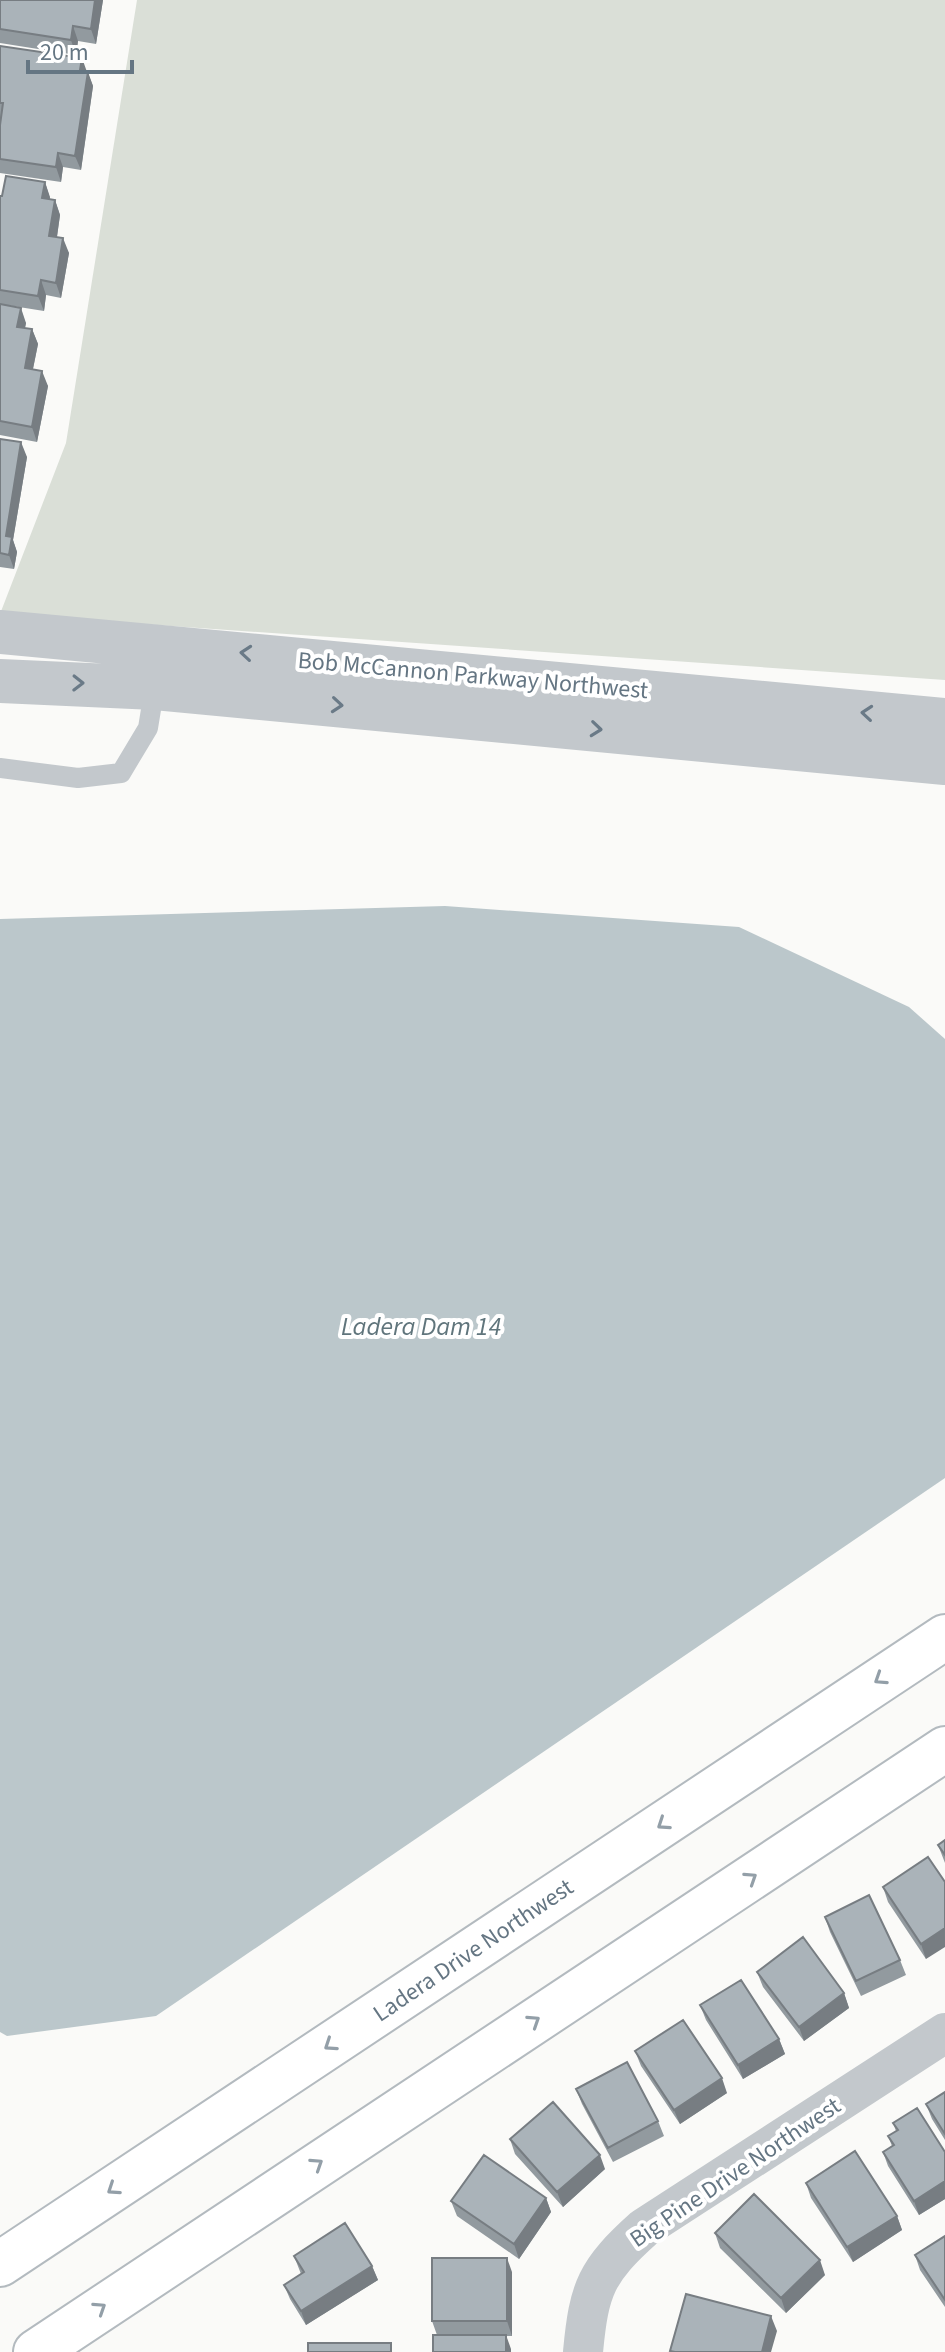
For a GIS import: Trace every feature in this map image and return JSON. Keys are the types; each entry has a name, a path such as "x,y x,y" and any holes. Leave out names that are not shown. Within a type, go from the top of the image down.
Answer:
{"main road":[{"name":"Ladera Drive Northwest","path":"0,2264 945,1637"},
{"path":"36,2352 945,1749"}],"street":[{"name":"Bob McCannon Parkway Northwest","path":"0,632 945,720"},
{"name":"Bob McCannon Parkway Northwest","path":"0,681 155,688 945,763"},
{"name":"Big Pine Drive Northwest","path":"583,2352 586,2314 595,2284 609,2259 644,2228 945,2033"}],"lane":[{"path":"0,768 78,778 121,773 148,728 160,645"}],"shaded area":[{"path":"137,0 945,0 945,680 0,614 66,443"}],"water":[{"name":"Ladera Dam 14","path":"445,906 739,927 909,1007 945,1039 945,1478 156,2016 7,2036 0,2032 0,919"}],"building":[{"path":"0,0 95,0 91,29 73,26 71,40 0,29"},
{"path":"0,46 82,58 80,70 88,72 75,156 58,153 56,167 0,159 3,103 0,103"},
{"path":"6,176 45,182 42,198 55,200 49,236 63,238 56,283 41,280 38,296 0,290 0,196"},
{"path":"0,304 21,308 17,327 32,329 25,368 42,371 32,427 0,421"},
{"path":"0,439 21,442 6,536 12,537 9,555 0,553"},
{"path":"945,1840 945,1855 938,1845"},
{"path":"928,1857 945,1882 945,1928 921,1944 883,1887"},
{"path":"869,1895 900,1960 856,1981 825,1917"},
{"path":"803,1937 844,1993 799,2027 757,1972"},
{"path":"741,1980 779,2039 738,2065 700,2005"},
{"path":"683,2020 722,2078 674,2110 635,2051"},
{"path":"627,2062 658,2121 608,2148 576,2089"},
{"path":"945,2092 945,2134 926,2104"},
{"path":"553,2102 600,2155 557,2192 510,2139"},
{"path":"917,2108 945,2152 945,2181 914,2201 883,2152 894,2145 888,2136 898,2130 893,2123"},
{"path":"855,2151 897,2216 847,2247 806,2183"},
{"path":"484,2155 546,2198 514,2244 451,2201"},
{"path":"754,2194 820,2260 781,2298 715,2233"},
{"path":"345,2223 372,2266 301,2311 284,2285 304,2272 294,2256"},
{"path":"945,2236 945,2300 915,2255"},
{"path":"432,2258 507,2258 507,2321 432,2321"},
{"path":"686,2294 771,2316 762,2352 670,2351"},
{"path":"433,2335 506,2335 506,2352 433,2352"},
{"path":"308,2343 391,2343 391,2352 308,2352"}]}
